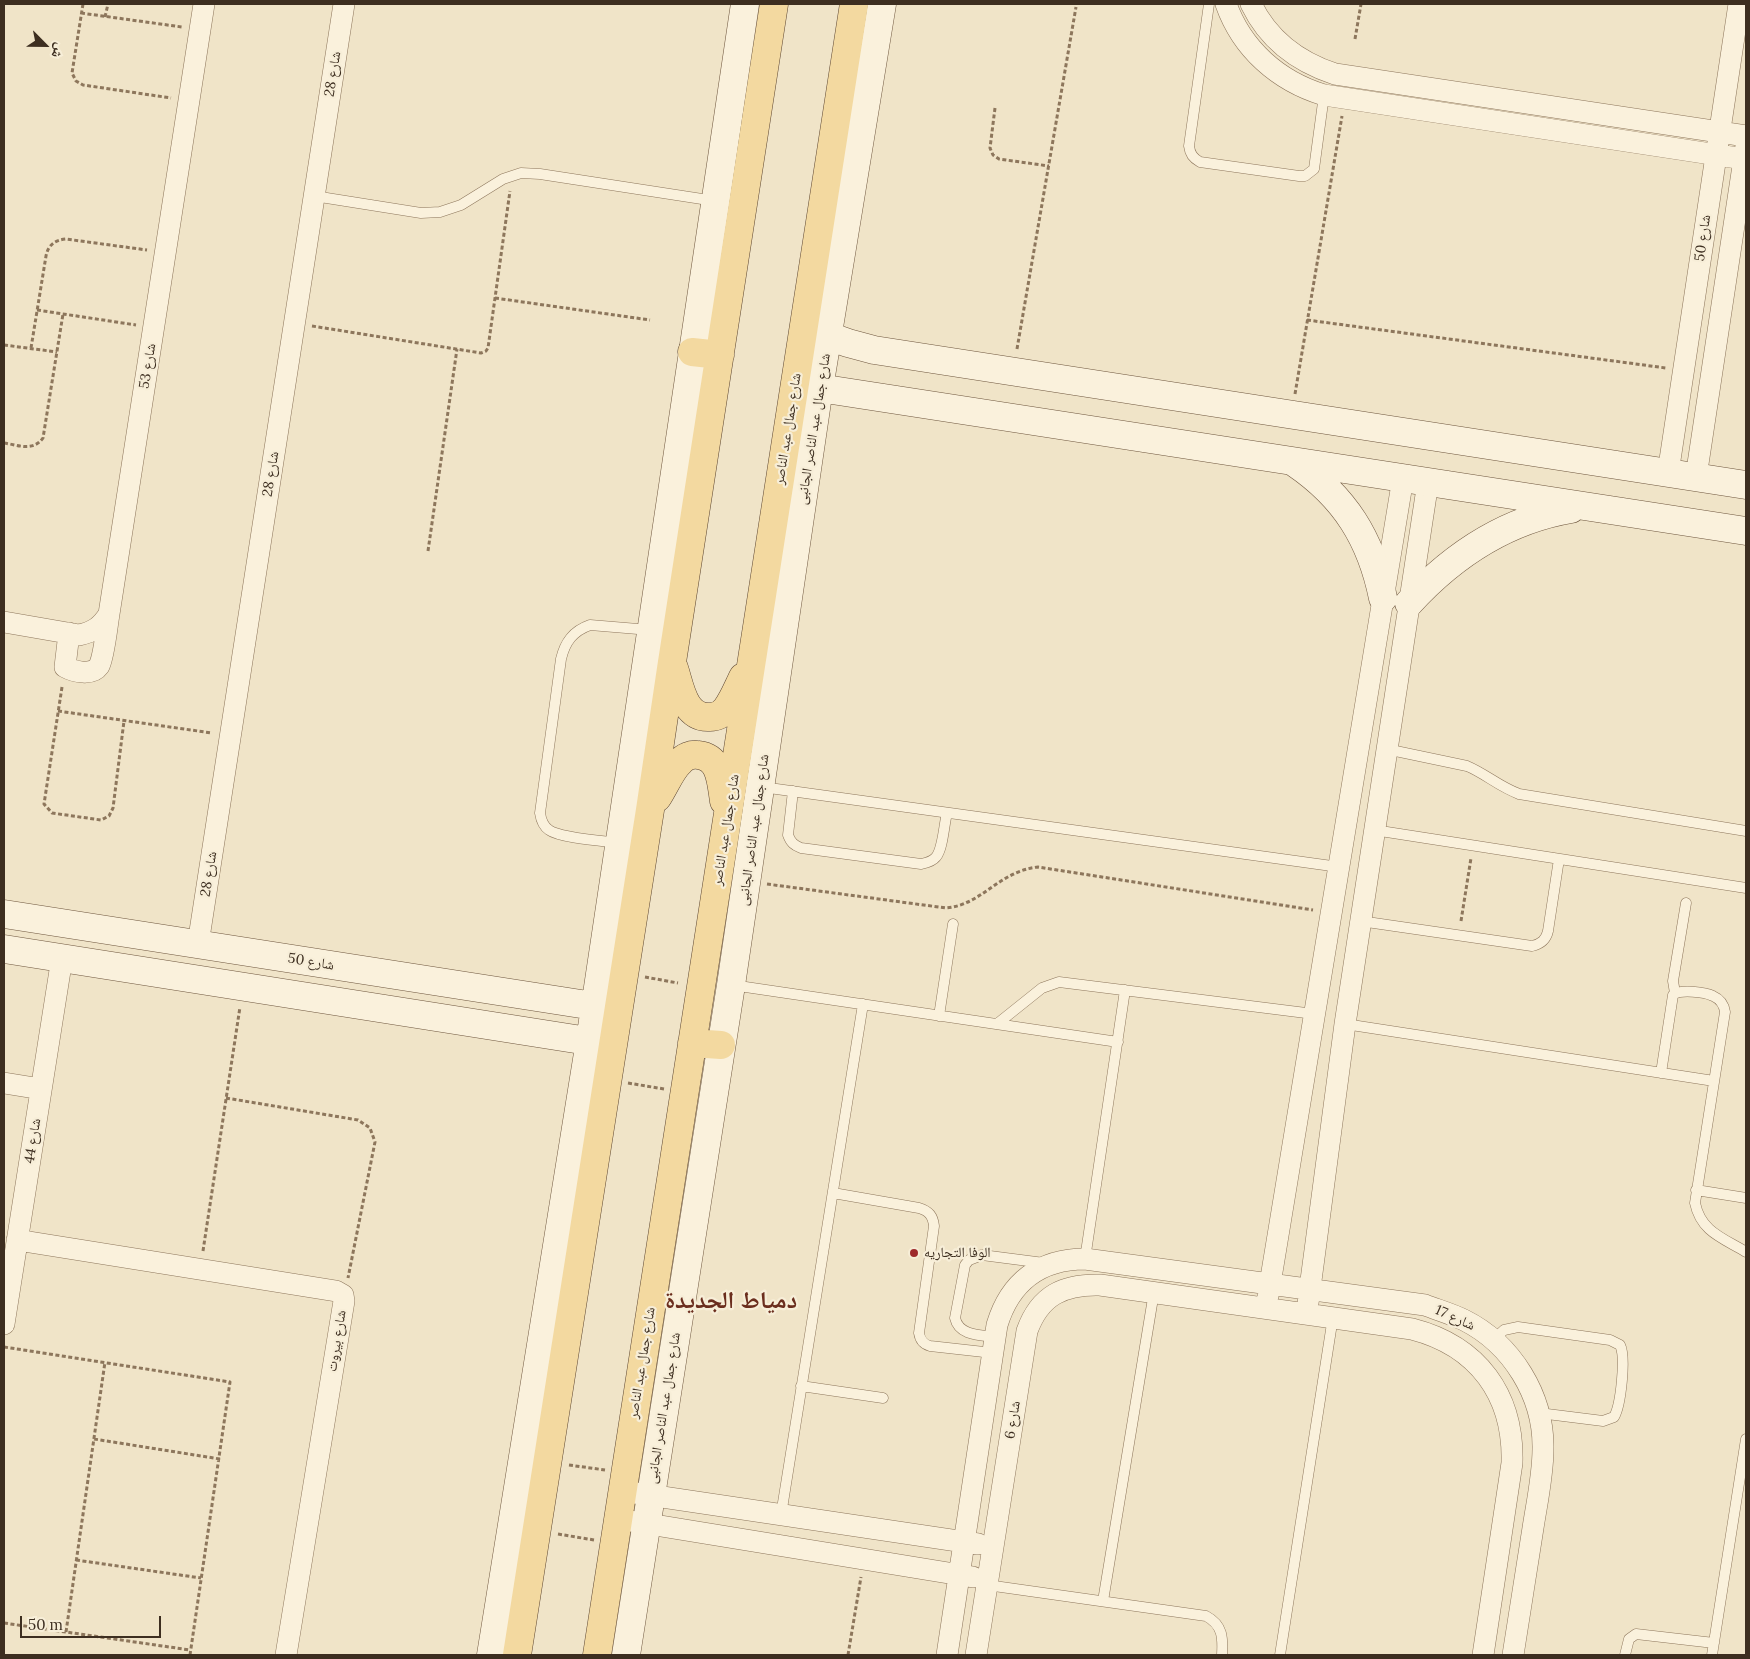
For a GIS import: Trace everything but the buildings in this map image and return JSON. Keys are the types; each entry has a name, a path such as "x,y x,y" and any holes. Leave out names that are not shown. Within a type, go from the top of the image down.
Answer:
{"main road":[{"path":"491,1655 602,1043 607,1008 619,843 745,4"},
{"path":"607,1008 625,974 774,4"},
{"name":"شارع جمال عبد الناصر","path":"596,1655 753,658 816,332 854,4"},
{"name":"شارع جمال عبد الناصر الجانبى","path":"816,332 882,4"},
{"path":"816,332 874,350 1746,485"},
{"path":"692,352 720,355"},
{"path":"807,386 1746,531"},
{"name":"شارع جمال عبد الناصر الجانبى","path":"626,1655 761,787 807,386"},
{"path":"1292,461 1326,487 1353,519 1396,600 1466,551 1488,538 1536,517 1586,506"},
{"path":"672,662 689,708 694,713 708,718 722,713 727,708 753,658"},
{"path":"650,810 679,762 693,755 701,755 714,763 718,769 727,823"},
{"name":"شارع 50","path":"4,914 607,1008"},
{"path":"4,949 602,1043"},
{"path":"517,1655 608,1080 602,1043"},
{"path":"692,1043 722,1045"}],"street":[{"name":"شارع 53","path":"65,666 67,669 85,672 94,671 100,664 204,4"},
{"name":"شارع 28","path":"198,944 344,4"},
{"path":"1226,4 1238,30 1264,61 1297,84 1324,95 1715,154 1745,153"},
{"path":"1251,4 1264,24 1283,46 1307,63 1334,74 1746,136"},
{"name":"شارع 50","path":"1668,473 1718,132 1739,4"},
{"name":"شارع 50","path":"1696,477 1745,153"},
{"path":"1266,1308 1339,867 1396,600 1416,480"},
{"path":"1307,1313 1345,1024 1386,750 1396,600"},
{"path":"4,622 79,635 97,629 109,614"},
{"path":"65,666 69,633"},
{"name":"شارع 44","path":"4,1324 62,958"},
{"path":"4,1083 41,1089"},
{"name":"شارع بيروت","path":"17,1240 338,1291 343,1295 344,1301 286,1655"},
{"path":"947,1655 994,1345 1001,1313 1013,1292 1030,1275 1050,1264 1073,1259 1085,1259"},
{"name":"شارع 17","path":"1085,1259 1425,1305 1464,1320 1494,1340 1506,1352 1526,1380 1539,1414 1543,1440 1542,1466 1513,1655"},
{"name":"شارع 6","path":"976,1655 1025,1342 1030,1321 1042,1304 1055,1294 1079,1285 1100,1285 1154,1292"},
{"name":"شارع 17","path":"1154,1292 1412,1329 1440,1338 1454,1346 1478,1365 1492,1383 1503,1403 1511,1432 1512,1463 1483,1655"},
{"path":"624,1482 650,1495 993,1546"},
{"path":"616,1531 646,1524 959,1575 987,1582"},
{"path":"927,1570 932,1538"}],"lane":[{"path":"1209,4 1189,146 1191,155 1194,158 1200,162 1305,176 1314,169 1324,95"},
{"path":"314,196 421,213 440,212 461,205 503,179 521,173 540,174 715,201"},
{"path":"619,843 557,834 546,828 541,818 540,813 561,659 567,642 580,628 590,625 651,630"},
{"path":"1386,750 1467,766 1477,770 1500,786 1519,794 1746,831"},
{"path":"761,787 1339,867"},
{"path":"793,792 788,835 790,841 795,846 802,848 921,864 935,858 939,851 947,813"},
{"path":"1374,830 1746,888"},
{"path":"1360,921 1532,946 1543,941 1548,931 1559,859"},
{"path":"1661,1073 1672,998 1675,993 1673,981 1686,903"},
{"path":"939,1016 953,924"},
{"path":"997,1024 1049,985 1069,982 1314,1014"},
{"path":"731,985 1118,1042"},
{"path":"1085,1259 1126,990"},
{"path":"1675,993 1681,991 1713,996 1718,999 1726,1012 1695,1203 1705,1226 1746,1252"},
{"path":"781,1515 863,1004"},
{"path":"1345,1024 1714,1081"},
{"path":"1696,1190 1746,1198"},
{"path":"832,1193 919,1208 930,1214 934,1219 934,1226 919,1333 921,1340 930,1346 994,1345"},
{"path":"994,1345 961,1330 956,1324 955,1318 965,1265 969,1260 982,1255 1050,1264"},
{"path":"1103,1601 1154,1292"},
{"path":"1280,1655 1334,1317"},
{"path":"1494,1340 1504,1330 1518,1327 1610,1340 1620,1345 1624,1356 1619,1406 1614,1416 1603,1421 1539,1414"},
{"path":"801,1386 883,1398"},
{"path":"1712,1655 1746,1439"},
{"path":"987,1582 1206,1616 1213,1619 1222,1632 1222,1655"},
{"path":"1625,1655 1627,1643 1636,1634 1714,1643"}],"path":[{"path":"83,4 72,73 76,81 84,85 189,101"},
{"path":"106,17 108,4"},
{"path":"1356,39 1361,4"},
{"path":"1013,371 1076,7"},
{"path":"81,13 200,30"},
{"path":"1291,414 1345,98"},
{"path":"995,108 990,148 993,155 999,159 1048,166"},
{"path":"294,324 483,353 488,350 512,176"},
{"path":"31,348 47,251 54,242 66,239 165,253"},
{"path":"496,298 650,320"},
{"path":"37,310 154,327"},
{"path":"4,443 30,447 40,443 43,438 63,314"},
{"path":"1307,320 1683,370"},
{"path":"4,345 57,352"},
{"path":"428,551 457,349"},
{"path":"65,666 44,804 52,813 101,820 109,816 113,808 124,721"},
{"path":"58,711 230,736"},
{"path":"1459,935 1473,846"},
{"path":"747,881 946,908 963,905 1019,871 1038,867 1331,913"},
{"path":"625,974 701,987"},
{"path":"201,1270 243,987"},
{"path":"608,1080 684,1092"},
{"path":"226,1098 358,1120 370,1128 375,1142 344,1301"},
{"path":"4,1347 230,1382 190,1655"},
{"path":"66,1632 105,1362"},
{"path":"94,1440 220,1458"},
{"path":"547,1463 624,1482"},
{"path":"536,1531 616,1531"},
{"path":"848,1655 864,1559"},
{"path":"76,1560 201,1578"},
{"path":"4,1623 190,1650"}],"place":[{"name":"الوفا التجاريه","path":"914,1253"}],"district":[{"name":"دمياط الجديدة","path":"731,1301"}]}
